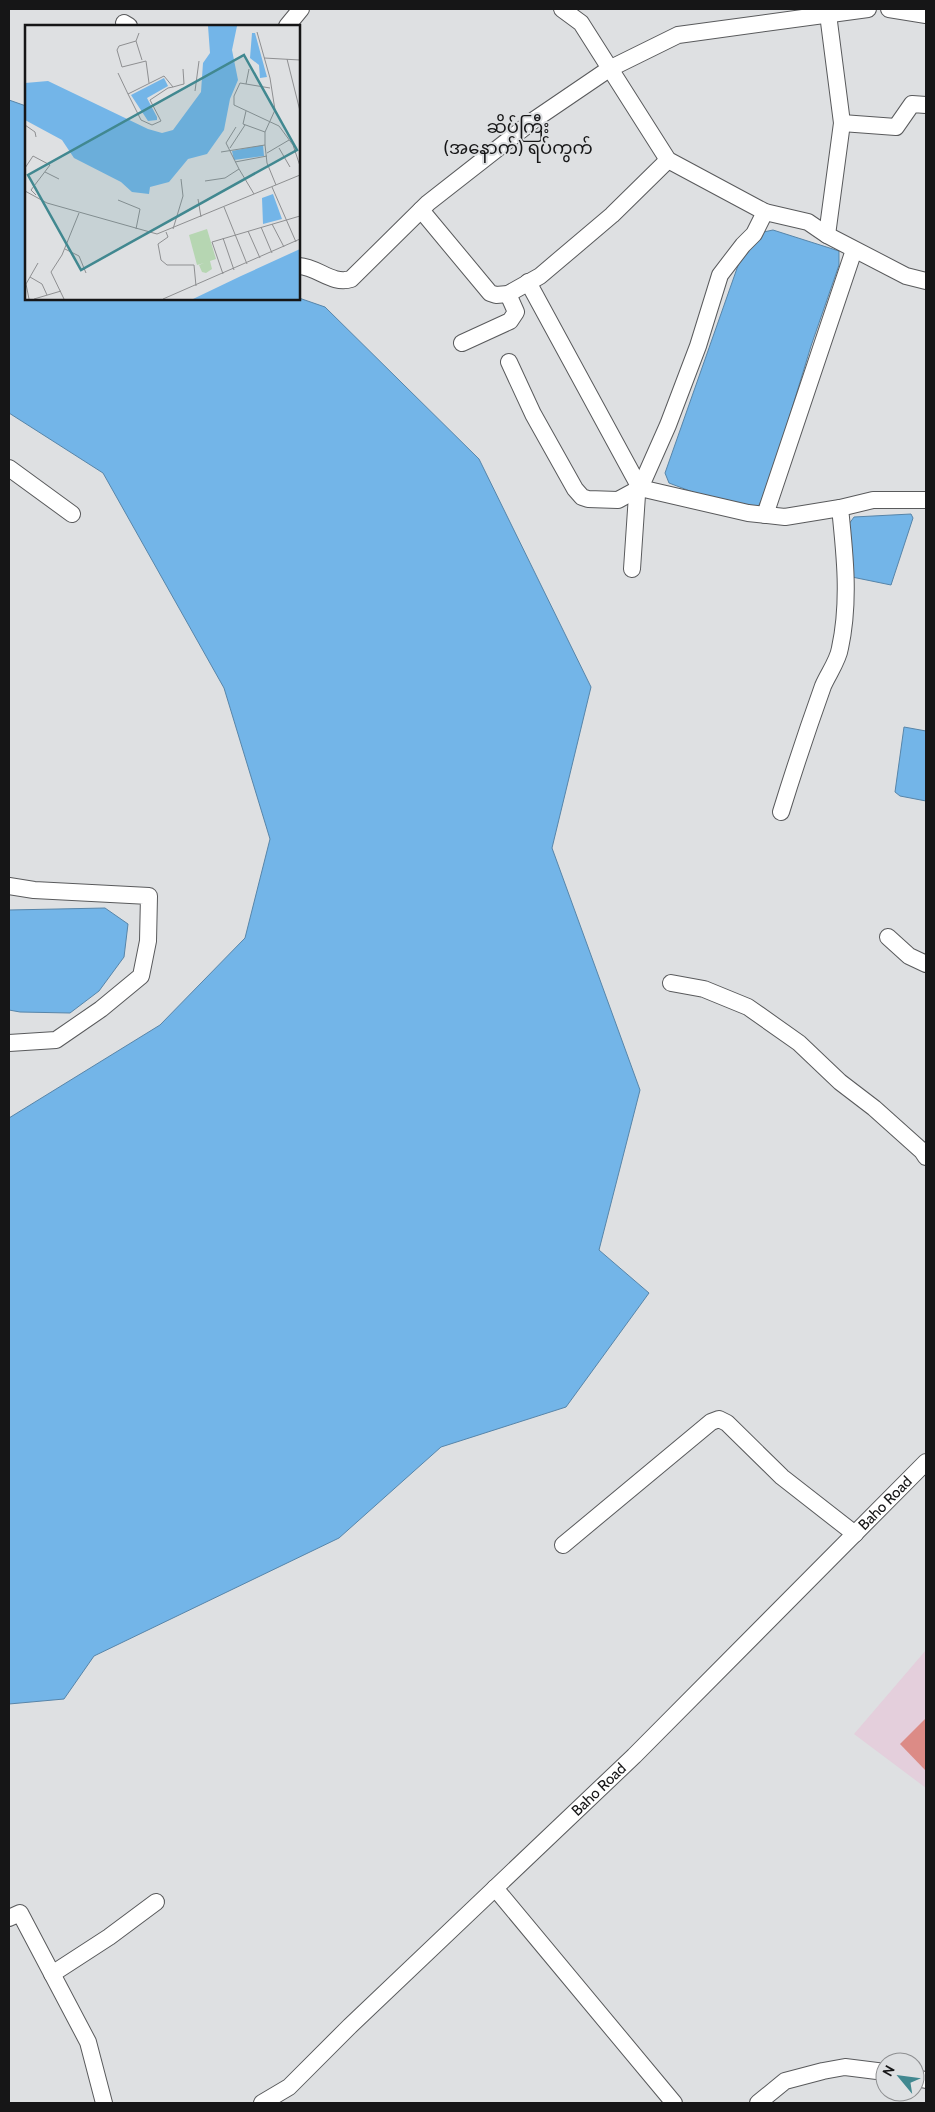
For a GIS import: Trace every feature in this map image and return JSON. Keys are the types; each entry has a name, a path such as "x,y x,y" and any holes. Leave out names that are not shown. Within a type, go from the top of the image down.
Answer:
{"street":[{"path":"287,25 301,9"},
{"path":"562,9 580,23 668,160 765,212 808,222 854,250 906,276 926,281"},
{"path":"300,266 315,270 334,280 344,281 351,279 421,210 534,120 609,69 678,35 868,9"},
{"path":"890,9 926,15"},
{"path":"827,235 842,123 828,14"},
{"path":"842,123 896,127 912,104 926,105"},
{"path":"421,210 482,286 496,296 508,294 540,276 612,215 668,160"},
{"path":"632,569 637,495 668,425 698,346 720,275 754,234 765,212"},
{"path":"765,515 854,250"},
{"path":"528,282 640,488"},
{"path":"462,343 510,321 514,317 516,312 508,294"},
{"path":"509,362 533,414 575,489 582,497 588,499 618,500 640,488 748,513 785,517 840,508 873,500 926,500"},
{"path":"9,468 72,514"},
{"path":"781,812 795,764 826,681 840,650 846,612 845,558 840,508"},
{"path":"9,886 34,890 149,896 148,941 141,976 101,1009 56,1040 9,1043"},
{"path":"888,937 909,956 926,964"},
{"path":"671,983 704,989 748,1007 799,1044 840,1082 874,1108 922,1150 926,1157"},
{"path":"563,1545 711,1422 719,1419 727,1423 782,1477 855,1534"},
{"name":"Baho Road","path":"262,2103 289,2087 350,2026 641,1749 926,1462"},
{"path":"495,1888 674,2103"},
{"path":"52,1974 109,1937 156,1902"},
{"path":"9,1918 20,1913 88,2042 104,2103"},
{"path":"758,2103 785,2081 845,2067 875,2071"}],"shaded area":[{"path":"926,1650 926,1788 854,1734"}],"water":[{"path":"9,100 25,106 25,300 300,300 300,298 325,307 479,459 591,687 552,848 640,1090 599,1250 649,1293 566,1407 441,1447 339,1538 94,1656 64,1699 9,1704 9,1118 160,1025 245,938 270,839 224,688 103,473 9,413"},
{"path":"773,230 839,251 839,265 811,346 768,487 757,509 748,513 669,483 665,473 741,257 754,234"},
{"path":"911,514 913,518 891,585 852,577 849,524 854,517"},
{"path":"904,727 926,731 926,801 900,796 895,792"},
{"path":"105,908 128,924 124,957 99,991 70,1013 9,1010 9,910"}],"building":[{"path":"926,1718 926,1771 900,1744"}],"district":[{"name":"ဆိပ်ကြီး (အနောက်) ရပ်ကွက်","path":"518,137"}]}
